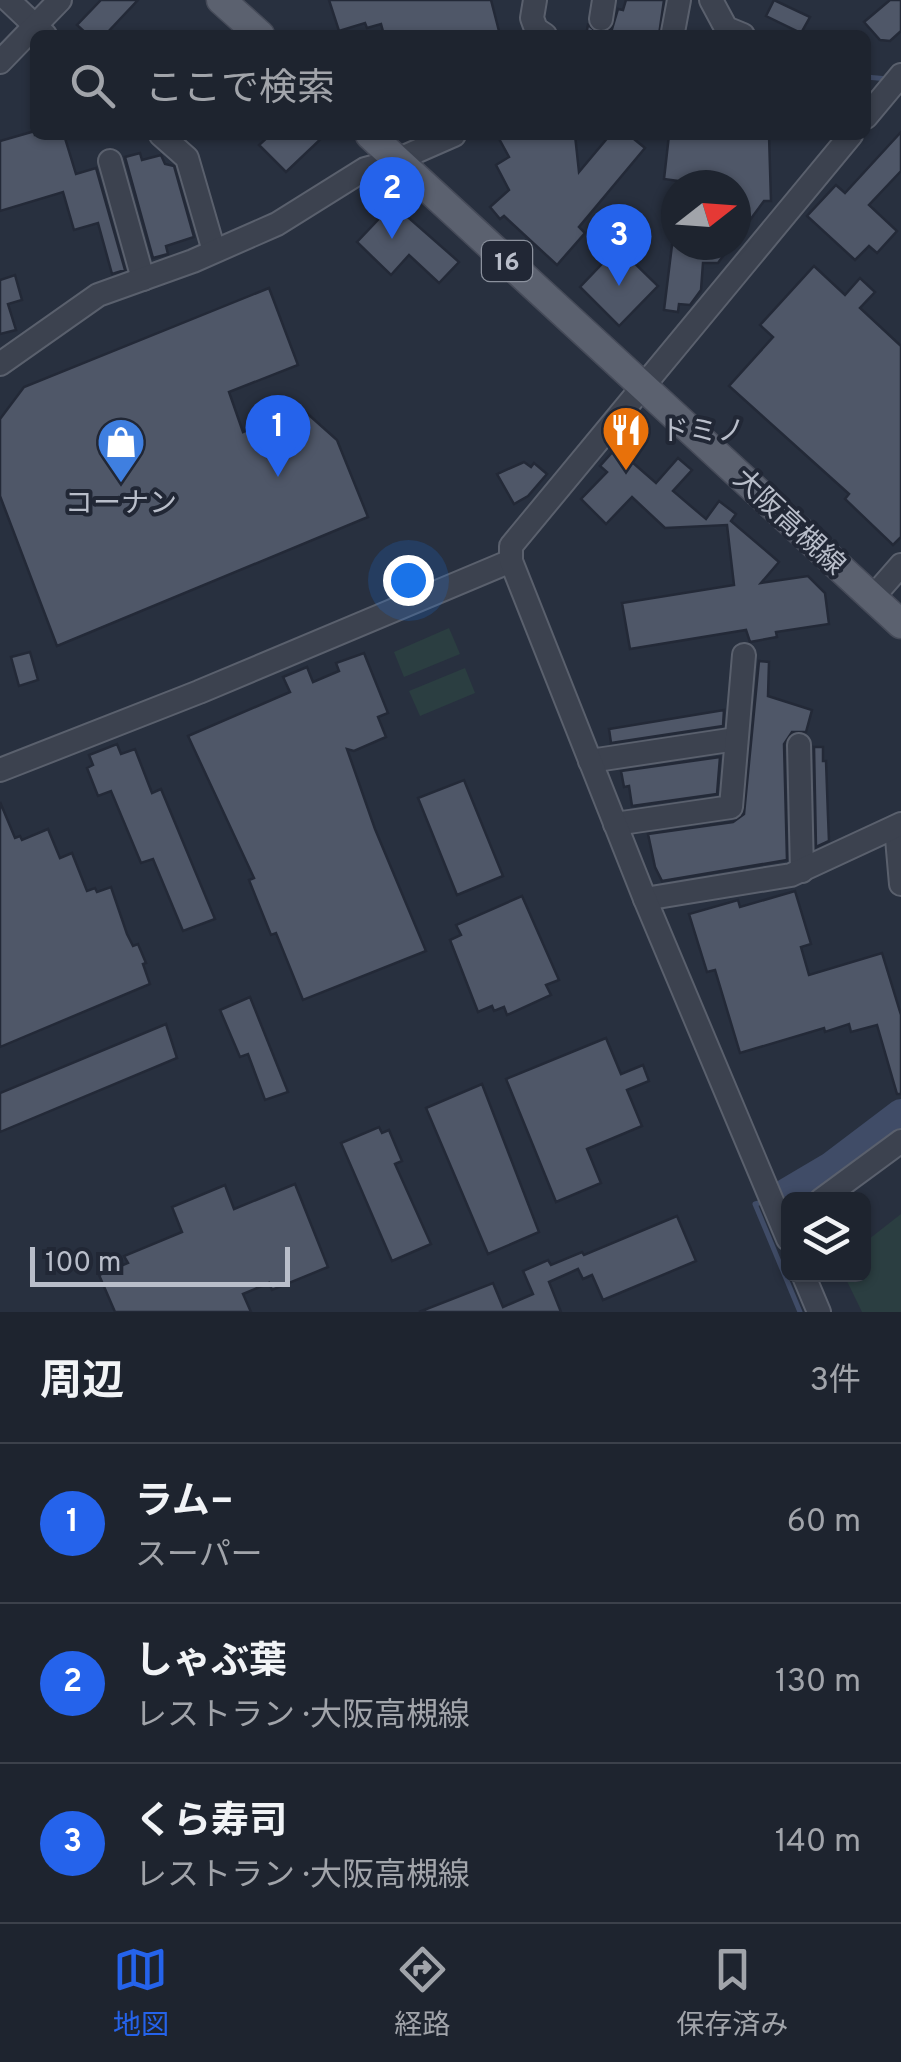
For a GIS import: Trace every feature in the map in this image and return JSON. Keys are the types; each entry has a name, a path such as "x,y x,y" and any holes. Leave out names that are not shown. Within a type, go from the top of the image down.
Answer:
{"main road":[{"path":"221,0 254,30"},
{"name":"大阪高槻線","path":"375,140 901,624"}],"street":[{"path":"8,0 40,30"},
{"path":"42,30 60,0"},
{"path":"535,0 532,18 538,30"},
{"path":"673,30 678,0"},
{"path":"711,0 731,30"},
{"path":"0,62 30,39"},
{"path":"167,140 187,158 214,251"},
{"path":"0,364 88,301 276,224 365,169 443,140"},
{"path":"781,1215 645,899 511,560 511,546 847,140"},
{"path":"110,161 143,279"},
{"path":"0,770 198,692 511,560"},
{"path":"872,598 901,564"},
{"path":"615,824 731,807 744,655"},
{"path":"590,761 736,739"},
{"path":"800,745 802,871"},
{"path":"645,899 791,875 898,825 901,884"},
{"path":"833,1192 901,1141"},
{"path":"806,1282 819,1312"}],"shaded area":[{"path":"449,628 460,654 404,677 394,652"},
{"path":"465,668 475,693 420,716 409,691"},
{"path":"901,1214 901,1312 862,1312 847,1282 871,1282 871,1238"}],"building":[{"path":"101,0 138,0 110,30 82,30 77,25"},
{"path":"329,0 491,0 499,30 383,30 381,24 367,28 365,23 339,30"},
{"path":"626,0 664,0 660,30 610,30 618,9 623,10"},
{"path":"774,0 810,17 803,30 795,30 766,16"},
{"path":"890,0 901,0 901,31 890,41 880,40 864,22"},
{"path":"30,132 30,140 66,140 76,174 96,168 125,270 112,274 98,223 74,230 63,192 0,211 0,141"},
{"path":"901,132 901,171 869,205 897,231 877,253 869,246 855,260 807,216 836,185 845,193"},
{"path":"264,140 320,140 286,172 259,145"},
{"path":"500,140 576,140 579,172 606,140 635,140 645,148 579,227 585,233 557,265 490,207 509,190 496,165 509,157"},
{"path":"668,140 769,140 771,201 764,201 751,219 751,170 665,170"},
{"path":"140,153 142,160 161,155 165,164 174,166 194,237 166,246 168,254 153,258 125,157"},
{"path":"393,204 459,262 439,283 409,255 391,275 357,242"},
{"path":"618,247 658,286 619,326 580,287"},
{"path":"670,260 720,260 703,263 701,290 690,305 679,304 678,312 664,310"},
{"path":"814,266 845,295 860,278 875,292 860,308 901,346 901,537 893,545 845,499 849,494 729,386 773,337 760,325"},
{"path":"15,275 22,300 8,304 16,330 0,334 0,280"},
{"path":"269,288 298,365 229,392 243,432 300,407 337,440 368,517 57,646 0,496 0,419 24,387"},
{"path":"616,448 656,483 678,458 692,470 673,491 706,519 719,501 736,514 731,521 779,562 761,583 808,576 825,593 829,624 776,632 777,637 750,642 746,630 630,649 622,603 734,585 727,525 665,528 632,497 606,524 581,499 607,472 600,466"},
{"path":"524,462 531,467 534,463 547,474 528,496 514,504 497,474"},
{"path":"30,652 38,680 19,686 11,657"},
{"path":"364,653 388,713 378,717 386,737 354,751 347,749 375,829 426,951 303,1000 276,933 271,935 249,880 254,878 188,736 290,692 283,677 307,667 313,682 339,671 336,663"},
{"path":"759,661 769,662 768,696 812,710 806,732 792,732 784,744 787,860 662,881 648,834 733,822 744,814"},
{"path":"724,710 723,726 611,743 609,729"},
{"path":"117,744 121,754 135,749 152,793 161,789 215,919 183,931 153,859 141,863 111,791 98,796 87,768 93,765 89,755"},
{"path":"814,747 823,747 826,761 829,841 816,847"},
{"path":"720,757 717,794 632,806 629,786 624,787 621,771"},
{"path":"464,780 503,876 457,895 418,798"},
{"path":"0,802 15,838 20,836 22,840 48,829 60,858 72,853 87,891 111,887 127,934 133,946 138,944 146,963 143,964 150,984 0,1047"},
{"path":"795,891 811,944 801,947 809,975 882,953 901,1015 901,1094 897,1094 877,1025 851,1032 849,1024 825,1032 824,1028 740,1053 715,970 707,972 689,914 738,900 740,907"},
{"path":"522,896 559,980 546,985 551,995 507,1015 504,1007 494,1011 492,1006 478,1012 450,940 461,935 456,925"},
{"path":"250,997 288,1092 265,1100 248,1054 240,1057 220,1010"},
{"path":"166,1024 177,1058 0,1132 0,1093"},
{"path":"606,1038 621,1074 643,1065 649,1081 627,1090 642,1126 587,1149 601,1183 556,1202 506,1079"},
{"path":"482,1084 539,1232 488,1254 426,1108"},
{"path":"379,1127 382,1133 389,1130 402,1161 395,1164 431,1244 392,1261 341,1143"},
{"path":"295,1184 328,1267 272,1290 269,1283 243,1294 251,1312 115,1312 99,1275 128,1263 124,1256 182,1232 172,1207 225,1185 234,1209"},
{"path":"677,1216 696,1261 603,1300 592,1275 583,1279 578,1269 549,1282 561,1312 419,1312 493,1283 503,1307 533,1294 523,1271 548,1260 551,1265 582,1252 584,1255"}],"waterway":[{"path":"871,77 888,79"},
{"path":"789,1192 831,1167 901,1114"},
{"path":"776,1197 781,1195"},
{"path":"766,1201 755,1204 800,1312"}],"place":[{"name":"しゃぶ葉","path":"392,239"},
{"name":"くら寿司","path":"619,286"},
{"name":"ドミノ","path":"626,472"},
{"name":"ラム−","path":"278,477"},
{"name":"コーナン","path":"121,484"}]}
